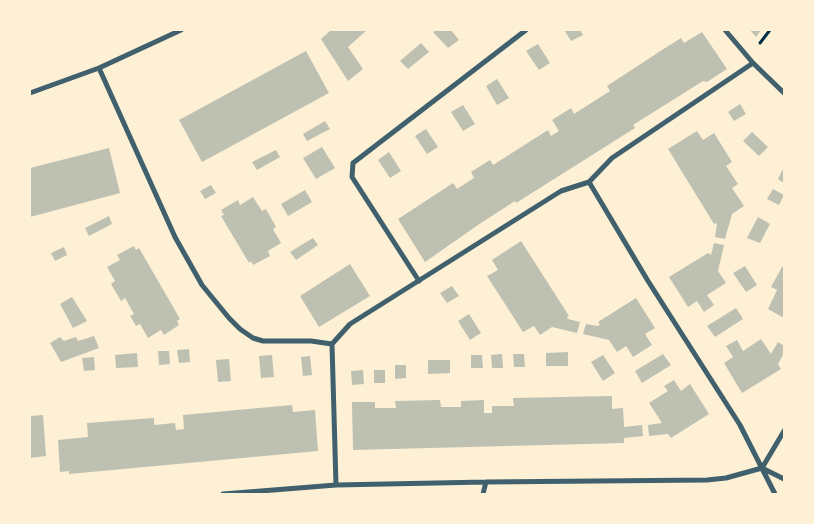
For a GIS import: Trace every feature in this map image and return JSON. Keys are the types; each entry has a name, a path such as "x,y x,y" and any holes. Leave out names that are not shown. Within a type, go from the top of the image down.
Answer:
{"street":[{"path":"30,93 99,68 181,30"},
{"path":"419,281 352,177 353,164 526,30"},
{"path":"725,30 753,64 784,93"},
{"path":"336,486 332,344 350,324 561,191 589,182 612,158 753,64"},
{"path":"99,68 175,238 202,286 223,311 240,329 253,338 263,341 332,344"},
{"path":"589,182 648,281 732,411 775,494"},
{"path":"762,468 784,431"},
{"path":"224,494 336,486 486,482 707,480 726,478 762,468 784,479"},
{"path":"483,494 486,482"}],"building":[{"path":"331,30 367,30 348,47 363,69 348,81 321,39"},
{"path":"436,30 451,30 459,40 448,48 433,32"},
{"path":"564,30 580,30 583,35 571,41"},
{"path":"750,30 761,30 756,37"},
{"path":"702,32 727,69 707,82 703,81 633,125 635,128 516,203 515,201 425,262 398,219 453,183 457,189 474,178 471,172 490,160 493,165 548,130 551,136 559,131 552,120 571,108 574,114 610,91 607,86 662,50 681,38 684,43"},
{"path":"421,43 429,52 408,69 400,61"},
{"path":"538,44 550,63 539,70 526,51"},
{"path":"306,51 329,93 202,162 179,120"},
{"path":"497,79 509,98 497,105 486,86"},
{"path":"740,104 746,114 734,121 728,112"},
{"path":"463,105 475,124 463,131 451,112"},
{"path":"325,121 330,129 307,141 303,134"},
{"path":"426,129 438,147 427,154 415,136"},
{"path":"697,131 703,140 714,133 732,162 726,166 738,184 732,188 744,206 732,214 725,239 715,237 717,223 714,224 668,149"},
{"path":"752,132 768,147 759,156 743,141"},
{"path":"322,147 335,168 316,179 303,158"},
{"path":"109,148 120,193 30,217 30,168"},
{"path":"276,150 280,157 257,170 252,162"},
{"path":"389,152 401,171 390,178 378,160"},
{"path":"784,167 784,183 778,179"},
{"path":"211,185 216,193 205,199 200,191"},
{"path":"773,189 784,195 779,205 767,199"},
{"path":"305,190 312,202 288,216 281,204"},
{"path":"253,197 262,211 266,209 276,227 273,229 281,243 268,251 270,256 253,265 251,261 249,263 221,216 224,215 221,210 238,200 240,205"},
{"path":"109,216 112,224 89,236 85,228"},
{"path":"758,217 770,224 760,243 747,238"},
{"path":"313,238 318,245 296,260 290,252"},
{"path":"521,241 569,316 567,317 568,319 580,322 577,333 552,327 540,335 534,326 523,332 487,276 498,270 492,260"},
{"path":"714,243 724,245 718,271 726,283 707,295 714,305 704,312 697,301 688,307 669,277 708,253 711,255"},
{"path":"134,246 136,250 139,248 180,319 177,321 179,325 164,335 161,330 148,338 140,324 136,326 130,316 134,314 125,298 121,301 111,284 115,281 107,267 120,260 117,255"},
{"path":"64,247 67,255 55,261 51,253"},
{"path":"350,264 370,296 319,327 300,296"},
{"path":"745,266 757,285 746,292 733,273"},
{"path":"782,267 784,267 784,318 768,309 777,290 771,287"},
{"path":"452,286 459,296 447,303 440,293"},
{"path":"72,297 87,321 73,328 60,304"},
{"path":"636,298 655,328 645,334 652,345 633,357 626,346 617,352 609,340 583,334 586,324 600,325 598,322"},
{"path":"736,308 743,319 715,337 707,326"},
{"path":"469,314 481,333 470,340 458,321"},
{"path":"94,336 99,348 61,362 50,343 60,337 64,341 76,337 78,341"},
{"path":"761,339 771,354 778,342 784,346 784,353 778,364 781,369 742,393 724,363 733,357 726,346 737,340 743,351"},
{"path":"189,349 190,362 179,363 177,350"},
{"path":"158,351 169,351 170,364 159,365"},
{"path":"568,352 568,366 546,366 546,353"},
{"path":"137,353 138,367 116,368 115,355"},
{"path":"502,354 503,368 492,368 491,355"},
{"path":"513,354 524,354 525,367 514,367"},
{"path":"663,354 671,365 642,383 635,371"},
{"path":"272,355 274,377 261,378 259,356"},
{"path":"471,355 482,355 483,368 471,368"},
{"path":"603,355 615,373 603,381 591,362"},
{"path":"310,356 312,375 303,376 301,357"},
{"path":"94,357 95,370 84,371 82,358"},
{"path":"229,359 231,381 218,382 216,360"},
{"path":"428,360 450,360 450,373 428,374"},
{"path":"395,365 406,365 406,378 395,379"},
{"path":"363,370 364,384 352,385 351,371"},
{"path":"374,370 385,370 385,383 374,383"},
{"path":"674,380 681,391 690,384 709,414 671,438 668,434 649,436 648,425 662,423 649,403 668,391 664,386"},
{"path":"612,396 612,409 623,408 624,427 642,425 643,436 624,438 624,443 353,450 352,402 375,402 375,408 396,408 395,401 440,400 441,407 461,407 461,401 484,400 484,413 492,413 492,406 514,406 513,398"},
{"path":"292,405 293,412 315,410 318,451 69,474 69,471 60,472 58,440 88,437 87,423 154,418 154,425 175,423 176,430 184,429 183,415"},
{"path":"43,415 46,456 30,458 30,416"}]}
